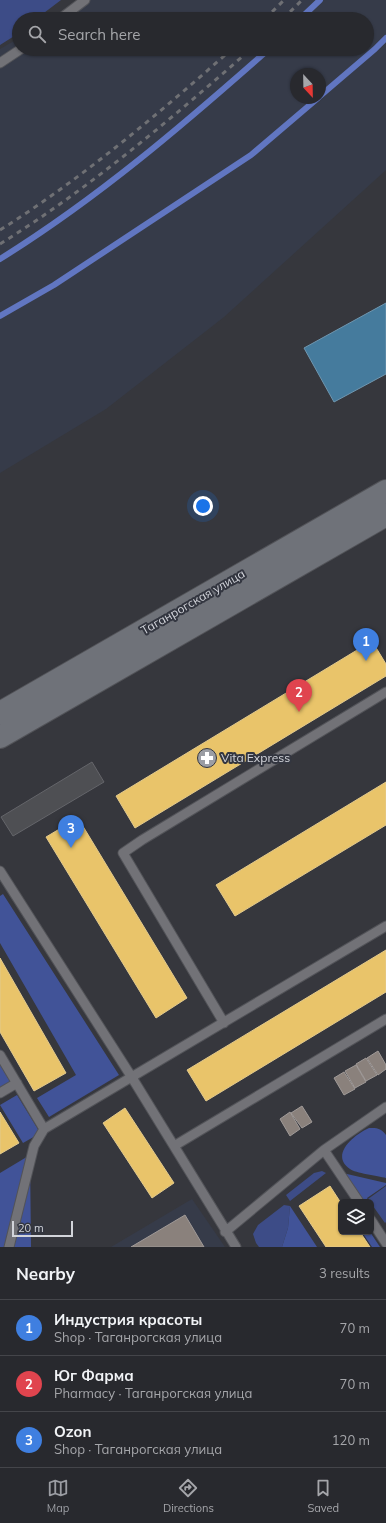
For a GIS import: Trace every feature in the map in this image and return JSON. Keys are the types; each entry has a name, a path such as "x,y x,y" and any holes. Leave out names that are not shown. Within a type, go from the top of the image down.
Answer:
{"main road":[{"name":"Таганрогская улица","path":"0,713 386,491"},
{"name":"Таганрогская улица","path":"0,737 386,515"}],"lane":[{"path":"69,12 85,0"},
{"path":"0,63 12,55"},
{"path":"224,1023 123,853 386,692"},
{"path":"0,871 131,1076 225,1232 236,1247"},
{"path":"10,1247 34,1146 44,1129 386,926"},
{"path":"174,1146 386,1018"},
{"path":"0,1055 44,1129"},
{"path":"0,1093 17,1083"},
{"path":"225,1232 324,1150 384,1112"},
{"path":"324,1150 357,1199"},
{"path":"374,1225 386,1243"}],"shaded area":[{"path":"0,0 61,0 45,12 12,12 12,37 0,45"},
{"path":"86,0 386,0 386,170 224,317 106,409 0,473 0,49 12,42 12,56 374,56 374,12 65,12"},
{"path":"3,894 119,1075 49,1117 37,1098 76,1075 0,943 0,896"},
{"path":"0,1063 11,1081 0,1088"},
{"path":"17,1095 39,1131 37,1135 23,1143 0,1105"},
{"path":"369,1128 379,1129 386,1135 386,1178 361,1173 350,1169 344,1163 342,1158 343,1151 351,1140"},
{"path":"30,1155 31,1247 0,1247 0,1173"},
{"path":"322,1171 326,1173 290,1201 286,1195 314,1173"},
{"path":"345,1174 386,1183 386,1185 368,1199 363,1199"},
{"path":"386,1186 385,1223 374,1207 374,1199 368,1199"},
{"path":"192,1199 225,1247 111,1247"},
{"path":"284,1205 290,1206 288,1228 282,1247 259,1247 253,1234 258,1225"},
{"path":"290,1206 317,1247 282,1247 288,1228"},
{"path":"364,1235 372,1235 380,1247 372,1247"}],"building: Homes":[{"path":"372,641 386,664 386,676 135,828 116,796"},
{"path":"386,782 386,825 235,916 216,885"},
{"path":"78,818 187,998 156,1018 46,837"},
{"path":"386,950 386,992 206,1101 187,1070"},
{"path":"0,958 66,1073 34,1091 0,1032"},
{"path":"125,1108 174,1183 152,1198 103,1123"},
{"path":"0,1112 19,1143 0,1154"},
{"path":"330,1186 338,1199 338,1235 362,1235 370,1247 326,1247 299,1206"}],"building: Public":[{"path":"386,303 386,374 334,402 304,348"}],"building: Industry":[{"path":"378,1051 386,1065 386,1069 378,1075 367,1058"},
{"path":"366,1058 377,1075 366,1081 356,1064"},
{"path":"356,1065 366,1082 355,1088 345,1071"},
{"path":"344,1072 355,1089 344,1095 334,1078"},
{"path":"302,1106 312,1122 302,1128 291,1113"},
{"path":"290,1112 300,1129 290,1136 280,1119"},
{"path":"185,1215 204,1247 131,1247"}],"building: Other":[{"path":"92,762 104,782 13,836 1,817"}],"waterway":[{"path":"307,12 320,0"},
{"path":"374,50 386,38"},
{"path":"0,259 36,236 106,186 172,133 261,56"},
{"path":"326,91 367,56"},
{"path":"0,316 54,285 251,155 311,104"}],"railway":[{"path":"272,12 284,0"},
{"path":"290,12 302,0"},
{"path":"0,230 31,210 90,167 148,121 224,56"},
{"path":"0,244 66,200 98,176 160,127 243,56"}],"place":[{"name":"Индустрия красоты","path":"366,661"},
{"name":"Юг Фарма","path":"299,712"},
{"name":"Vita Express","path":"207,758"},
{"name":"Ozon","path":"71,848"}]}
